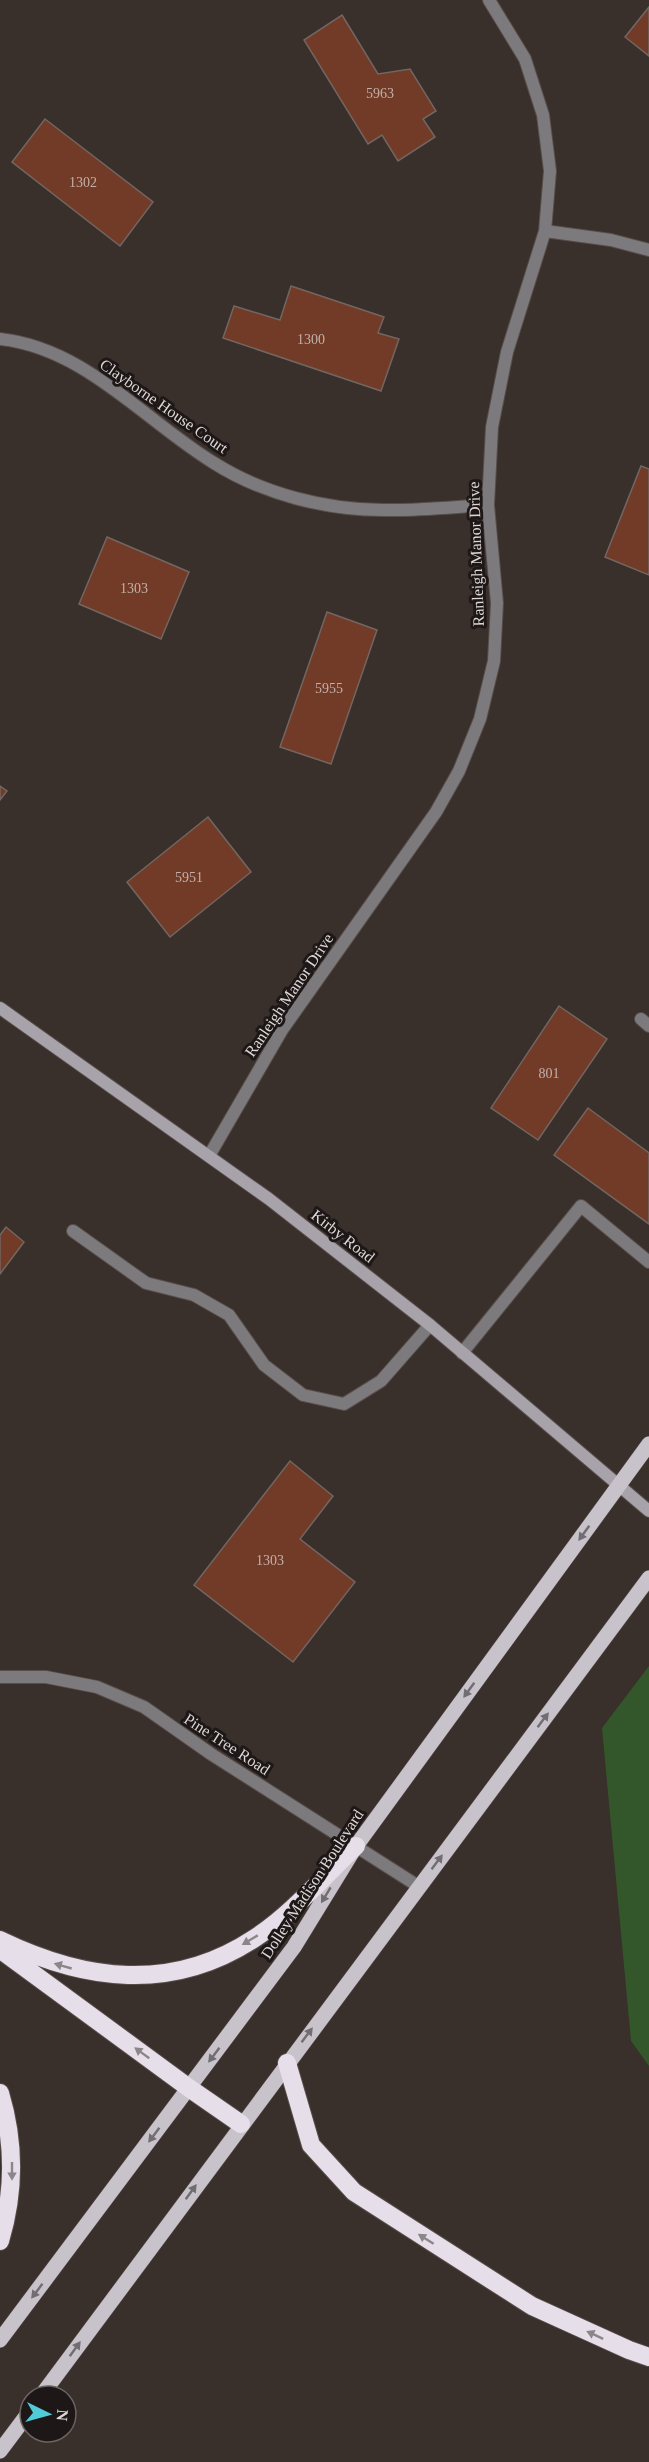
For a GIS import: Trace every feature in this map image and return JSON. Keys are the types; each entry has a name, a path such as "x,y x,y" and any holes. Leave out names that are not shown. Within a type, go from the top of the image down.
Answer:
{"highway":[{"path":"0,1940 49,1961 90,1972 129,1976 154,1975 175,1970 218,1957 255,1938 272,1926 356,1846"},
{"path":"0,1948 241,2124"},
{"path":"287,2063 311,2145 354,2192 532,2306 649,2357"},
{"path":"0,2093 9,2132 12,2178 6,2221 0,2241"}],"main road":[{"name":"Kirby Road","path":"0,1008 269,1199 430,1325 649,1511"},
{"name":"Dolley Madison Boulevard","path":"0,2340 294,1947 356,1846 649,1444"},
{"path":"50,2384 649,1578"},
{"path":"0,2451 18,2426"}],"street":[{"name":"Ranleigh Manor Drive","path":"208,1156 282,1030 436,812 459,771 480,719 494,661 497,603 488,505 492,427 507,352 545,231 550,171 543,115 525,59 489,0"},
{"path":"545,231 610,240 649,250"},
{"name":"Clayborne House Court","path":"0,339 54,353 94,376 214,464 266,489 322,505 382,511 488,505"},
{"path":"462,1353 581,1206 649,1262"},
{"path":"73,1231 146,1283 194,1295 229,1315 264,1365 303,1395 344,1404 381,1382 430,1325"},
{"name":"Pine Tree Road","path":"0,1677 46,1677 97,1687 144,1707 211,1754 418,1886"}],"green space":[{"path":"649,1666 649,2066 631,2041 602,1728"}],"building":[{"path":"649,7 649,56 625,37"},
{"path":"342,15 378,74 410,69 436,111 423,119 435,137 398,161 382,135 368,144 304,40"},
{"path":"45,119 153,202 120,246 12,162"},
{"path":"291,286 384,317 378,333 399,339 381,391 223,338 234,306 280,320"},
{"path":"641,466 649,469 649,575 605,557"},
{"path":"107,537 189,572 161,639 79,604"},
{"path":"327,612 377,630 331,764 280,747"},
{"path":"0,786 7,791 0,800"},
{"path":"208,817 251,872 170,937 127,882"},
{"path":"559,1006 607,1039 538,1140 491,1108"},
{"path":"588,1108 649,1153 649,1224 554,1155"},
{"path":"6,1227 24,1242 0,1274 0,1235"},
{"path":"290,1461 333,1496 300,1539 355,1582 293,1662 194,1585"}]}
